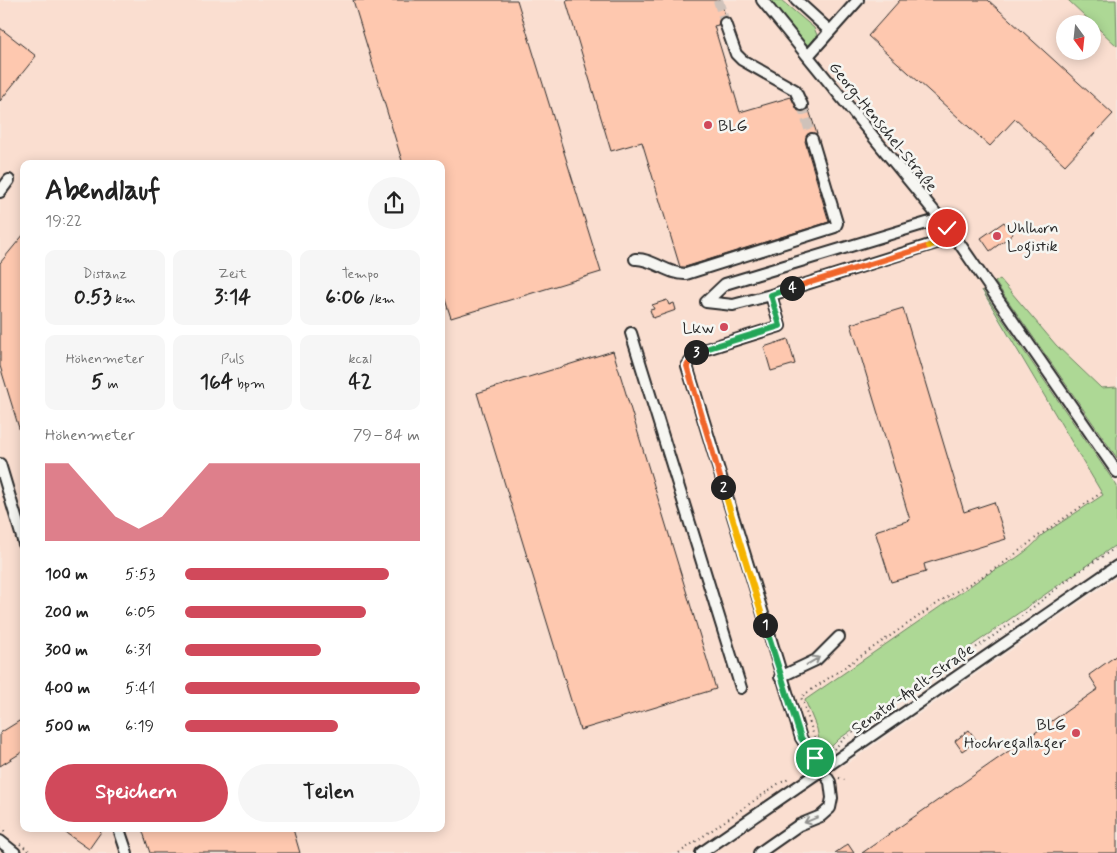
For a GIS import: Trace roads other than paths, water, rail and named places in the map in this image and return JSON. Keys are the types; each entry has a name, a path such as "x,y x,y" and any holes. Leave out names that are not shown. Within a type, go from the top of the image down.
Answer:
{"street":[{"name":"Georg-Henschel-Straße","path":"762,0 954,237 1117,472"},
{"path":"796,0 830,31"},
{"path":"808,56 858,0"},
{"path":"725,23 736,54 742,60 796,90 802,105"},
{"path":"635,259 642,258 679,274 686,274 835,227 837,223 812,139"},
{"path":"0,192 9,180"},
{"path":"940,219 725,284 706,302 733,304 771,295 954,237"},
{"path":"759,853 799,825 821,816 830,808 834,780 801,738 780,676 687,366 696,352 780,326 771,295"},
{"path":"631,333 741,688"},
{"path":"0,464 20,531"},
{"name":"Senator-Apelt-Straße","path":"701,853 1117,566"},
{"path":"780,676 816,660 839,637"},
{"path":"120,832 127,853"},
{"path":"0,842 15,853"}],"tunnel":[{"path":"718,0 725,23"},
{"path":"802,105 812,139"}],"place":[{"name":"BLG","path":"708,125"},
{"name":"Uhlhorn Logistik","path":"997,236"},
{"name":"Lkw","path":"724,327"},
{"name":"BLG Hochregallager","path":"1076,733"}]}
